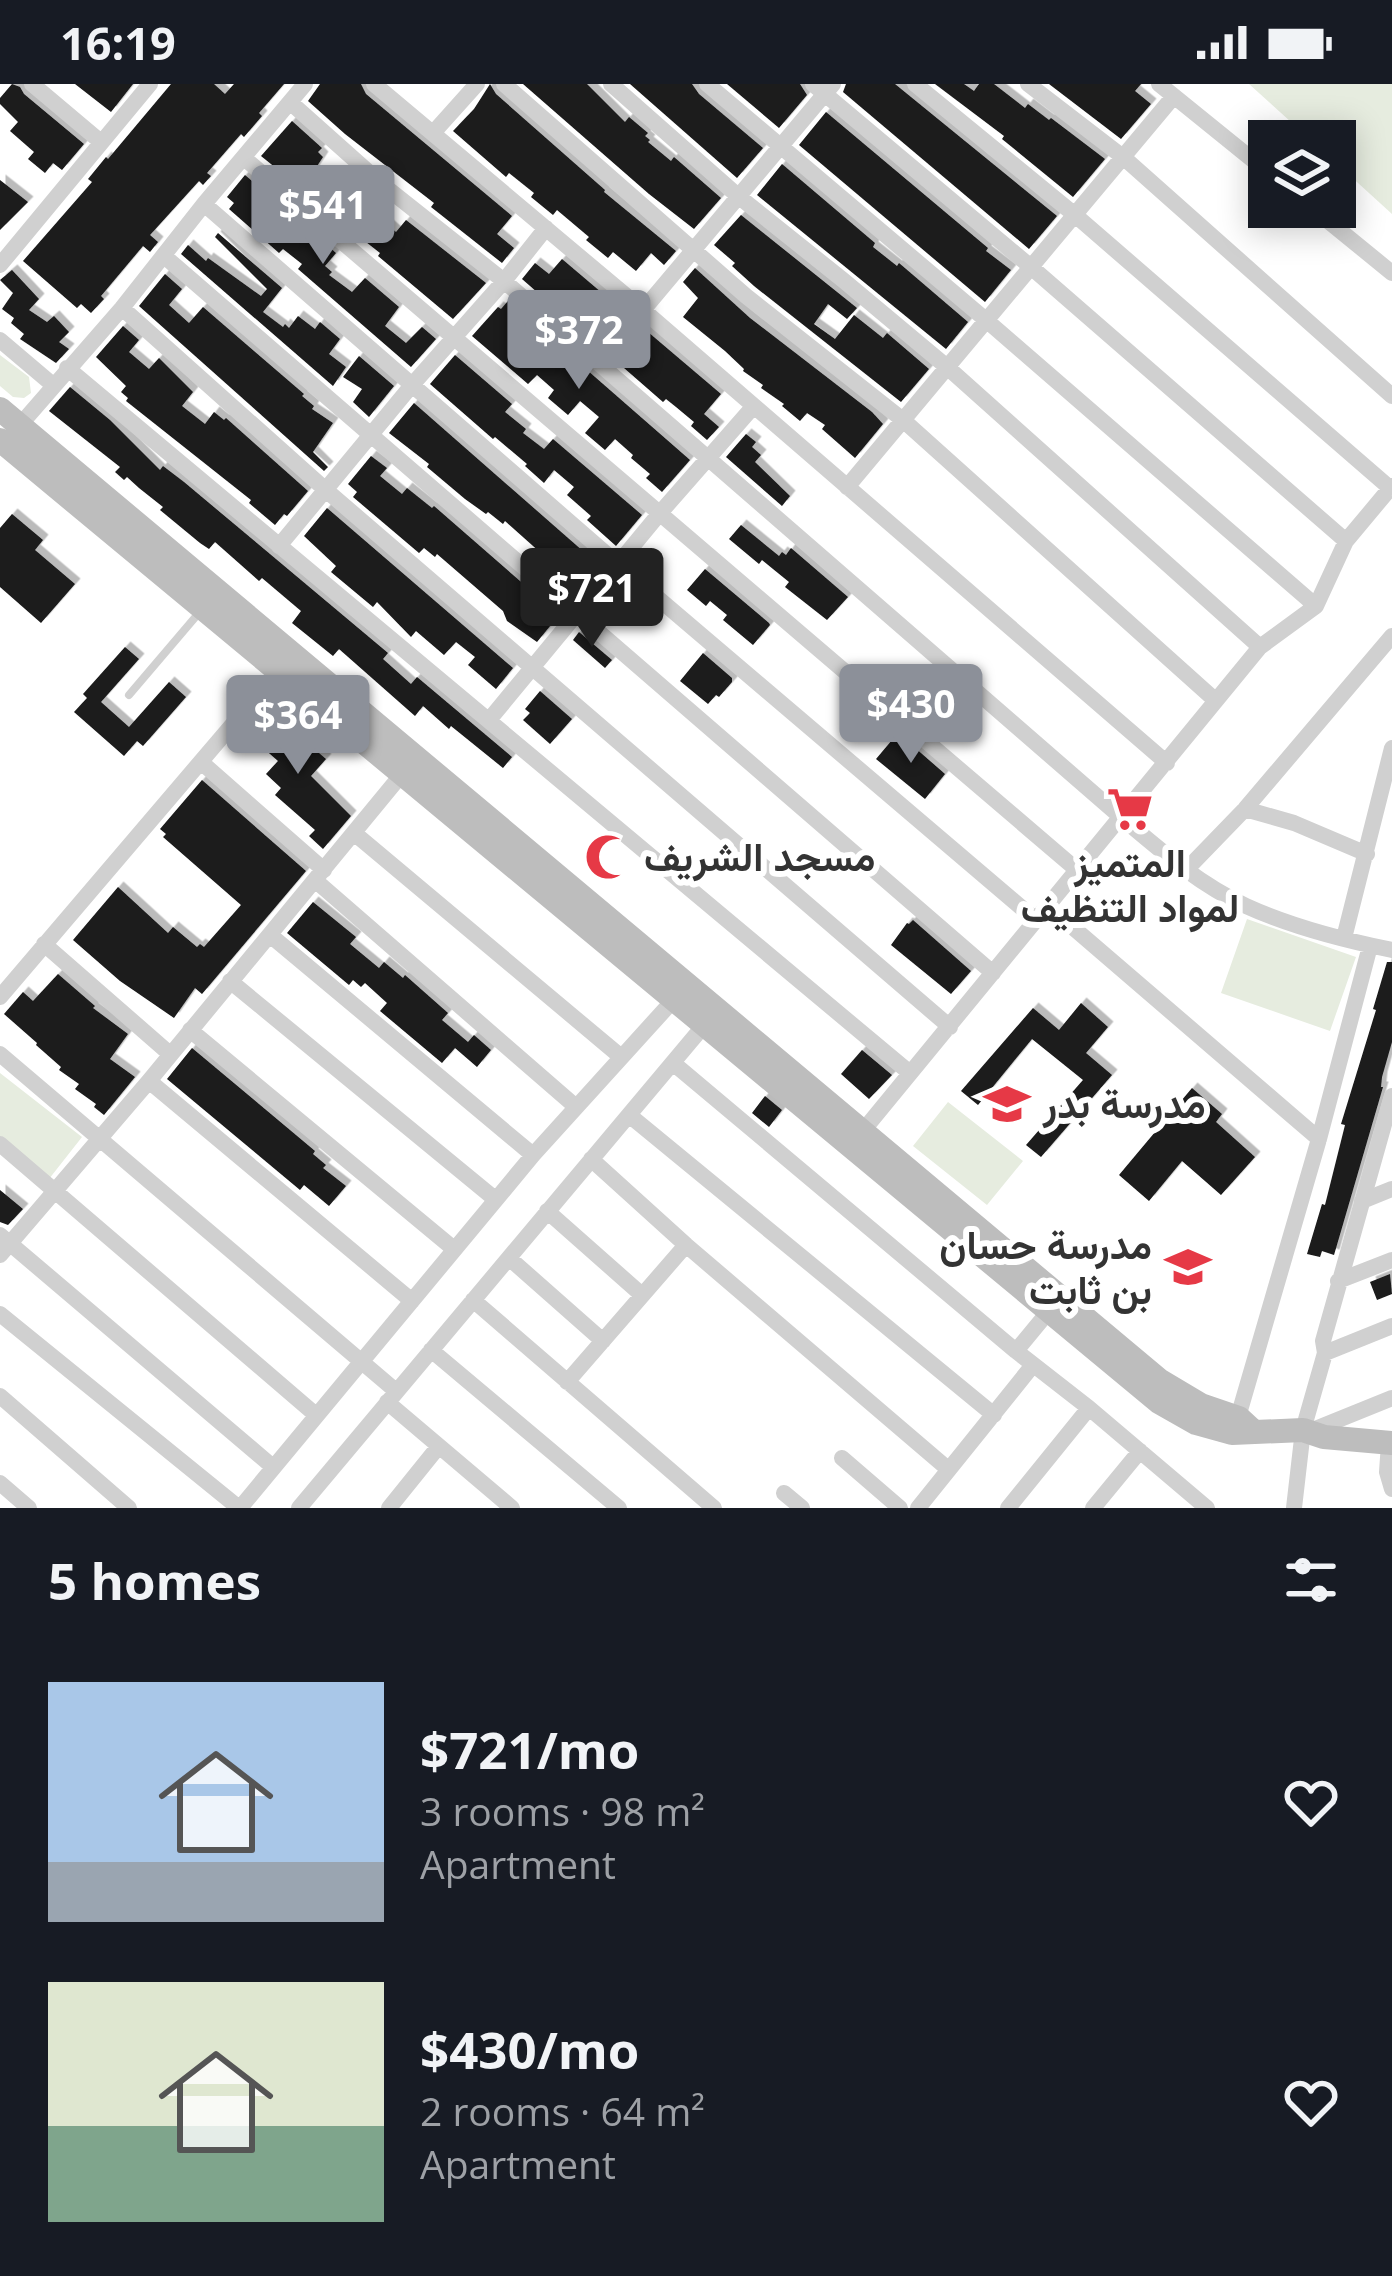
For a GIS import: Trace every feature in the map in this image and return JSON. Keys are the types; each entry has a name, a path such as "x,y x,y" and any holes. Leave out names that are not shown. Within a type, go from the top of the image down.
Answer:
{"street":[{"path":"32,84 101,142"},
{"path":"0,265 150,84"},
{"path":"6,436 122,308 305,84"},
{"path":"374,84 1168,763"},
{"path":"433,134 477,84"},
{"path":"504,84 693,252 903,420 1215,700"},
{"path":"611,84 738,196 947,367 1260,647"},
{"path":"707,84 1316,606"},
{"path":"862,1132 1260,647 1316,606 1346,541 1391,487 915,84"},
{"path":"1028,84 1124,157 1392,396"},
{"path":"1159,84 1248,156"},
{"path":"643,310 781,146 823,87 1346,541"},
{"path":"847,487 1174,96"},
{"path":"291,103 1186,870 1244,905 1311,930 1392,950"},
{"path":"244,158 1077,870"},
{"path":"204,204 619,565 1318,1139"},
{"path":"279,546 546,228"},
{"path":"1337,228 1392,273"},
{"path":"164,256 993,973"},
{"path":"122,308 950,1027"},
{"path":"0,340 53,385"},
{"path":"67,368 910,1073"},
{"path":"489,719 753,407"},
{"path":"6,436 203,609 402,774 680,992"},
{"path":"6,436 680,992 1160,1402 1196,1423 1391,1442 1387,1472 1392,1489"},
{"path":"1186,870 1245,809 1392,636"},
{"path":"0,998 279,670"},
{"path":"1344,938 1392,748"},
{"path":"201,762 575,1106"},
{"path":"273,1468 3,1245 149,1081 402,774"},
{"path":"1245,809 1294,823 1367,854"},
{"path":"354,833 620,1056"},
{"path":"270,934 532,1155"},
{"path":"44,944 170,1054"},
{"path":"1241,1427 1370,946"},
{"path":"230,981 495,1199"},
{"path":"0,1314 239,1508 532,1155 680,992"},
{"path":"299,1508 711,1018"},
{"path":"711,1018 862,1132 1159,1380 1241,1427"},
{"path":"190,1030 454,1249"},
{"path":"0,1054 361,1360 439,1446 512,1508"},
{"path":"673,1063 1140,1451 1187,1502 1207,1508"},
{"path":"149,1081 412,1301"},
{"path":"1294,1508 1305,1431 1324,1353 1322,1341 1389,1123 1392,1096"},
{"path":"629,1114 994,1415"},
{"path":"0,1144 316,1415"},
{"path":"591,1159 948,1469"},
{"path":"1362,1201 1392,1190"},
{"path":"548,1211 642,1295"},
{"path":"567,1382 686,1244"},
{"path":"508,1258 603,1340"},
{"path":"1338,1281 1392,1259"},
{"path":"473,1300 713,1508"},
{"path":"1016,1351 1049,1311"},
{"path":"1324,1353 1392,1326"},
{"path":"431,1350 619,1508"},
{"path":"918,1508 1033,1365"},
{"path":"0,1396 129,1508"},
{"path":"1305,1431 1392,1398"},
{"path":"1008,1508 1089,1408"},
{"path":"388,1508 439,1446"},
{"path":"1093,1508 1140,1451"},
{"path":"842,1458 900,1508"},
{"path":"0,1484 29,1508"},
{"path":"482,1508 494,1493"},
{"path":"784,1493 802,1508"}],"lane":[{"path":"129,695 203,609"}],"shaded area":[{"path":"1249,84 1392,84 1392,214 1356,181 1356,120 1289,120"},
{"path":"0,355 29,377 31,393 24,398 13,397 0,386"},
{"path":"1247,919 1356,957 1330,1031 1221,993"},
{"path":"0,1073 82,1137 49,1179 0,1141"},
{"path":"948,1102 1023,1161 987,1205 913,1146"}],"building":[{"path":"12,84 84,144 62,170 53,163 45,173 28,159 34,152 10,131 18,122 0,98"},
{"path":"75,84 133,84 111,112"},
{"path":"171,84 214,84 225,94 234,84 284,84 244,137 241,134 207,173 211,176 203,185 199,181 150,235 158,242 150,252 143,246 91,313 81,304 77,308 23,261"},
{"path":"320,84 361,84 366,94 512,216 497,234 514,248 502,263 308,101"},
{"path":"490,84 604,192 676,251 664,265 651,253 636,271 613,252 608,258 557,210 553,215 531,197 534,193 509,173 506,177 453,131"},
{"path":"523,84 587,84 625,122 629,117 648,133 648,142 671,161 674,157 721,198 694,229"},
{"path":"630,84 692,84 763,148 737,178"},
{"path":"727,84 800,84 807,95 779,128"},
{"path":"846,84 895,84 1057,216 1029,249 843,92"},
{"path":"935,84 964,84 974,91 979,84 994,84 1025,108 1028,104 1051,118 1105,159 1073,197"},
{"path":"1049,84 1141,84 1135,91 1151,104 1121,139"},
{"path":"826,112 1011,270 985,302 799,145"},
{"path":"292,121 322,148 318,152 323,157 302,189 261,156"},
{"path":"782,164 875,243 873,247 968,322 946,349 757,195"},
{"path":"350,172 383,201 374,213 396,232 406,220 486,283 453,319 319,205"},
{"path":"245,175 336,253 325,266 332,272 329,275 352,292 365,278 399,307 385,326 406,343 422,327 436,339 411,367 298,269 302,264 283,249 279,253 229,209 234,203 227,197"},
{"path":"0,180 28,202 0,230"},
{"path":"741,215 857,308 847,319 828,304 814,324 835,339 854,315 883,338 887,333 929,369 901,402 754,286 714,245"},
{"path":"218,233 282,288 263,312 283,327 289,328 298,316 315,329 320,322 340,339 329,354 346,367 333,386 181,254 188,245 261,296 267,289 215,237"},
{"path":"562,259 721,394 704,414 719,427 707,440 691,426 694,422 666,399 663,402 522,279 535,263 549,274"},
{"path":"695,268 883,424 855,458 822,429 825,425 807,413 800,421 683,317 698,298 683,282"},
{"path":"12,270 39,299 29,310 47,322 54,316 69,332 59,342 69,349 56,363 20,339 24,334 2,309 13,293 0,280"},
{"path":"165,274 182,289 169,305 189,323 203,307 333,423 313,452 328,467 324,471 139,306"},
{"path":"508,301 690,460 662,492 615,439 605,450 585,433 599,417 580,401 568,415 548,398 554,390 537,375 528,384 472,336"},
{"path":"123,326 139,340 129,352 149,369 159,358 193,392 182,406 205,424 214,412 226,418 308,491 287,516 275,525 251,500 126,401 121,392 126,386 96,357"},
{"path":"455,355 512,404 505,412 526,429 523,433 544,449 553,439 642,515 616,546 567,495 574,487 554,470 544,483 430,384"},
{"path":"359,356 394,386 369,417 353,402 362,389 343,377"},
{"path":"70,387 160,470 163,466 184,482 388,653 383,659 411,684 417,677 512,757 503,768 423,706 415,716 339,649 333,656 292,623 301,611 262,578 259,581 215,542 209,549 200,543 127,477 124,480 115,472 120,467 49,411"},
{"path":"414,403 584,552 578,558 593,573 581,589 555,572 505,521 465,499 389,433"},
{"path":"746,434 761,455 755,462 790,496 782,506 726,457"},
{"path":"371,456 387,468 380,476 402,494 407,488 434,506 559,615 537,642 507,621 503,611 437,554 424,548 419,553 353,497 357,492 348,484"},
{"path":"327,508 513,668 496,689 468,665 475,657 456,642 444,655 416,631 411,637 377,602 373,607 331,572 336,566 304,536"},
{"path":"12,514 43,540 35,550 75,584 41,623 0,587 0,528"},
{"path":"741,525 779,556 791,548 848,597 827,620 785,587 789,582 729,539"},
{"path":"705,569 769,623 753,645 723,620 727,615 687,590"},
{"path":"579,632 612,660 605,668 573,640"},
{"path":"125,647 139,659 101,702 129,727 169,682 186,697 143,746 137,741 124,756 74,712 87,698 83,694"},
{"path":"703,653 732,678 708,704 680,681"},
{"path":"540,691 572,719 550,744 523,720 530,713 525,709"},
{"path":"265,707 326,759 311,776 351,816 323,849 309,836 315,830 275,795 281,788 266,774 278,761 244,731"},
{"path":"898,733 945,774 925,799 876,759"},
{"path":"202,780 306,871 202,994 195,988 174,1018 120,981 73,940 118,887 168,933 173,927 197,947 204,947 241,905 163,837 166,834 160,829"},
{"path":"313,902 356,937 350,944 379,968 384,962 403,978 405,975 448,1013 442,1020 468,1042 474,1035 491,1050 477,1067 455,1048 442,1063 380,1011 387,1003 365,983 361,987 353,980 349,985 287,933"},
{"path":"913,920 971,971 951,994 891,945"},
{"path":"1387,962 1392,962 1392,1042 1383,1087 1334,1255 1307,1254 1325,1205 1345,1125 1341,1124"},
{"path":"58,974 128,1034 110,1059 135,1077 104,1115 75,1089 79,1084 4,1014 23,992 33,1001"},
{"path":"1081,1003 1108,1027 1086,1053 1112,1075 1041,1157 1026,1145 1083,1080 1032,1039 978,1105 961,1091 1033,1008 1059,1030"},
{"path":"192,1048 315,1151 326,1165 323,1168 346,1186 329,1206 304,1185 300,1190 167,1079"},
{"path":"862,1050 892,1075 869,1099 841,1074"},
{"path":"1192,1088 1222,1114 1216,1122 1255,1157 1221,1195 1182,1161 1149,1201 1119,1175"},
{"path":"765,1096 782,1110 769,1127 752,1113"},
{"path":"0,1190 23,1209 8,1225 0,1222"},
{"path":"1390,1274 1392,1294 1377,1300 1370,1282"}],"place":[{"name":"المتميز لمواد التنظيف","path":"1130,809"},
{"name":"مسجد الشريف","path":"608,857"},
{"name":"مدرسة بدر","path":"1007,1104"},
{"name":"مدرسة حسان بن ثابت","path":"1188,1267"}]}
